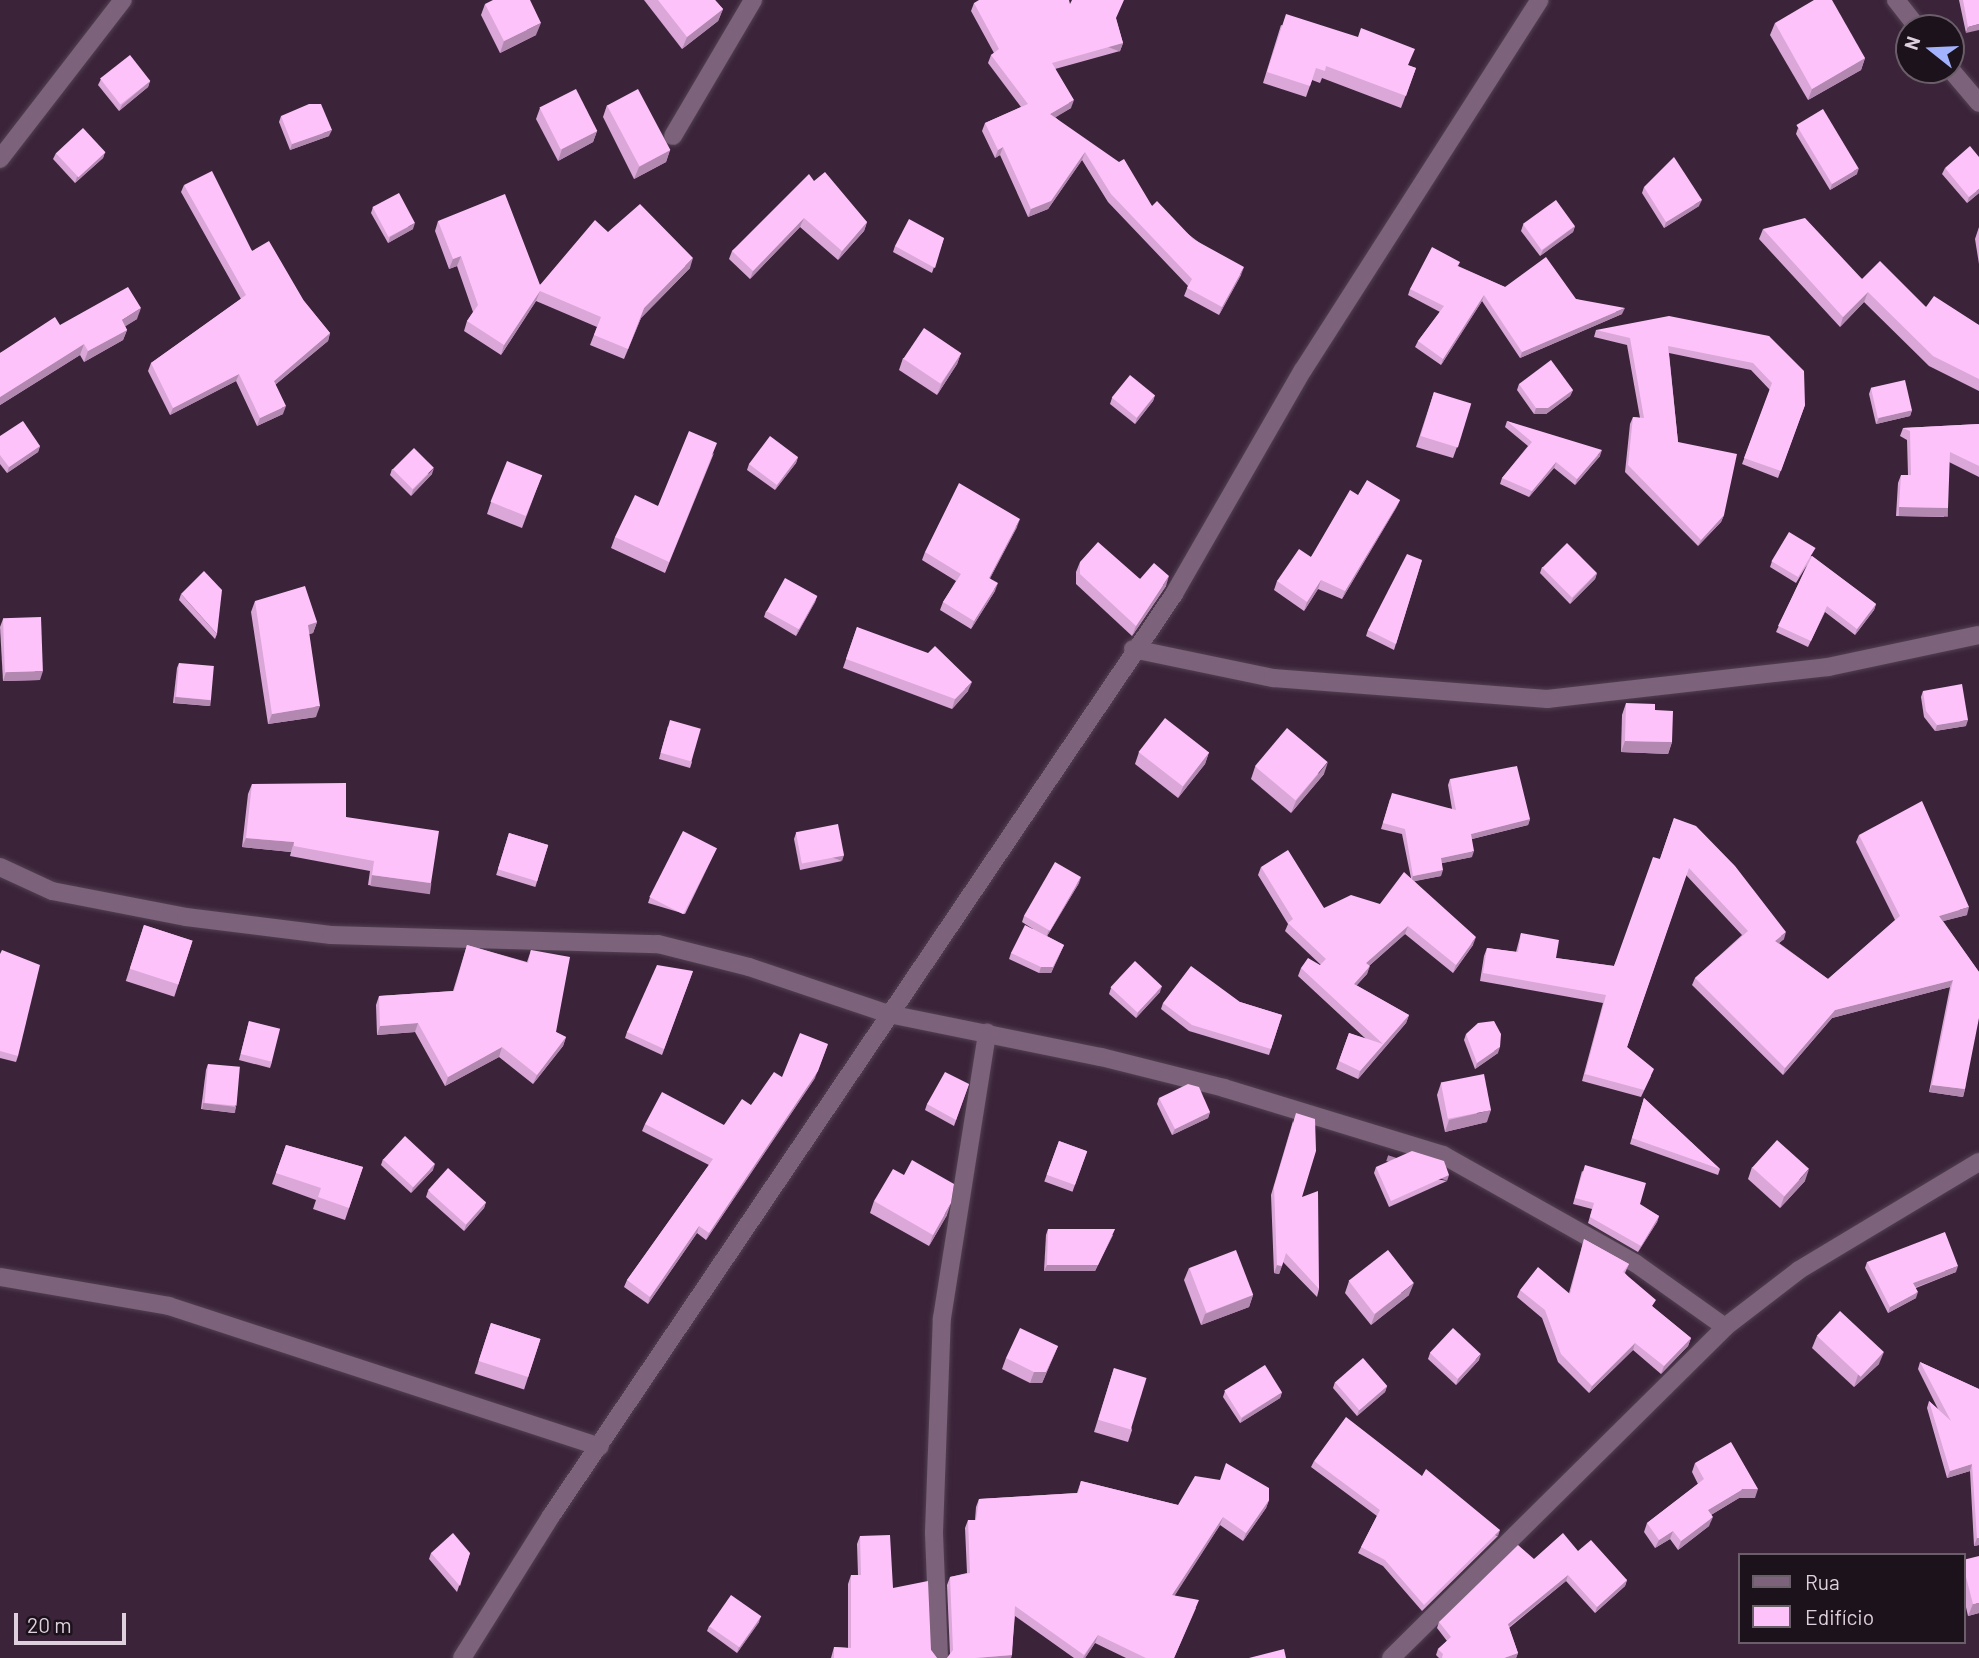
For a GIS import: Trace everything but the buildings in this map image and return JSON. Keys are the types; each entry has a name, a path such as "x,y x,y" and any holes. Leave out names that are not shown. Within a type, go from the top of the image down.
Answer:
{"street":[{"path":"0,159 123,0"},
{"path":"673,136 752,0"},
{"path":"462,1658 1133,649 1174,594 1303,370 1540,0"},
{"path":"1896,0 1907,14"},
{"path":"1963,84 1979,103"},
{"path":"1133,649 1273,678 1547,699 1828,667 1979,635"},
{"path":"0,867 52,891 186,917 331,934 658,944 749,967 889,1014 987,1033 1224,1088 1443,1156 1635,1263 1725,1327"},
{"path":"939,1658 934,1532 942,1318 987,1033"},
{"path":"1391,1658 1725,1327 1799,1270 1979,1161"},
{"path":"0,1277 169,1306 600,1447"}]}
